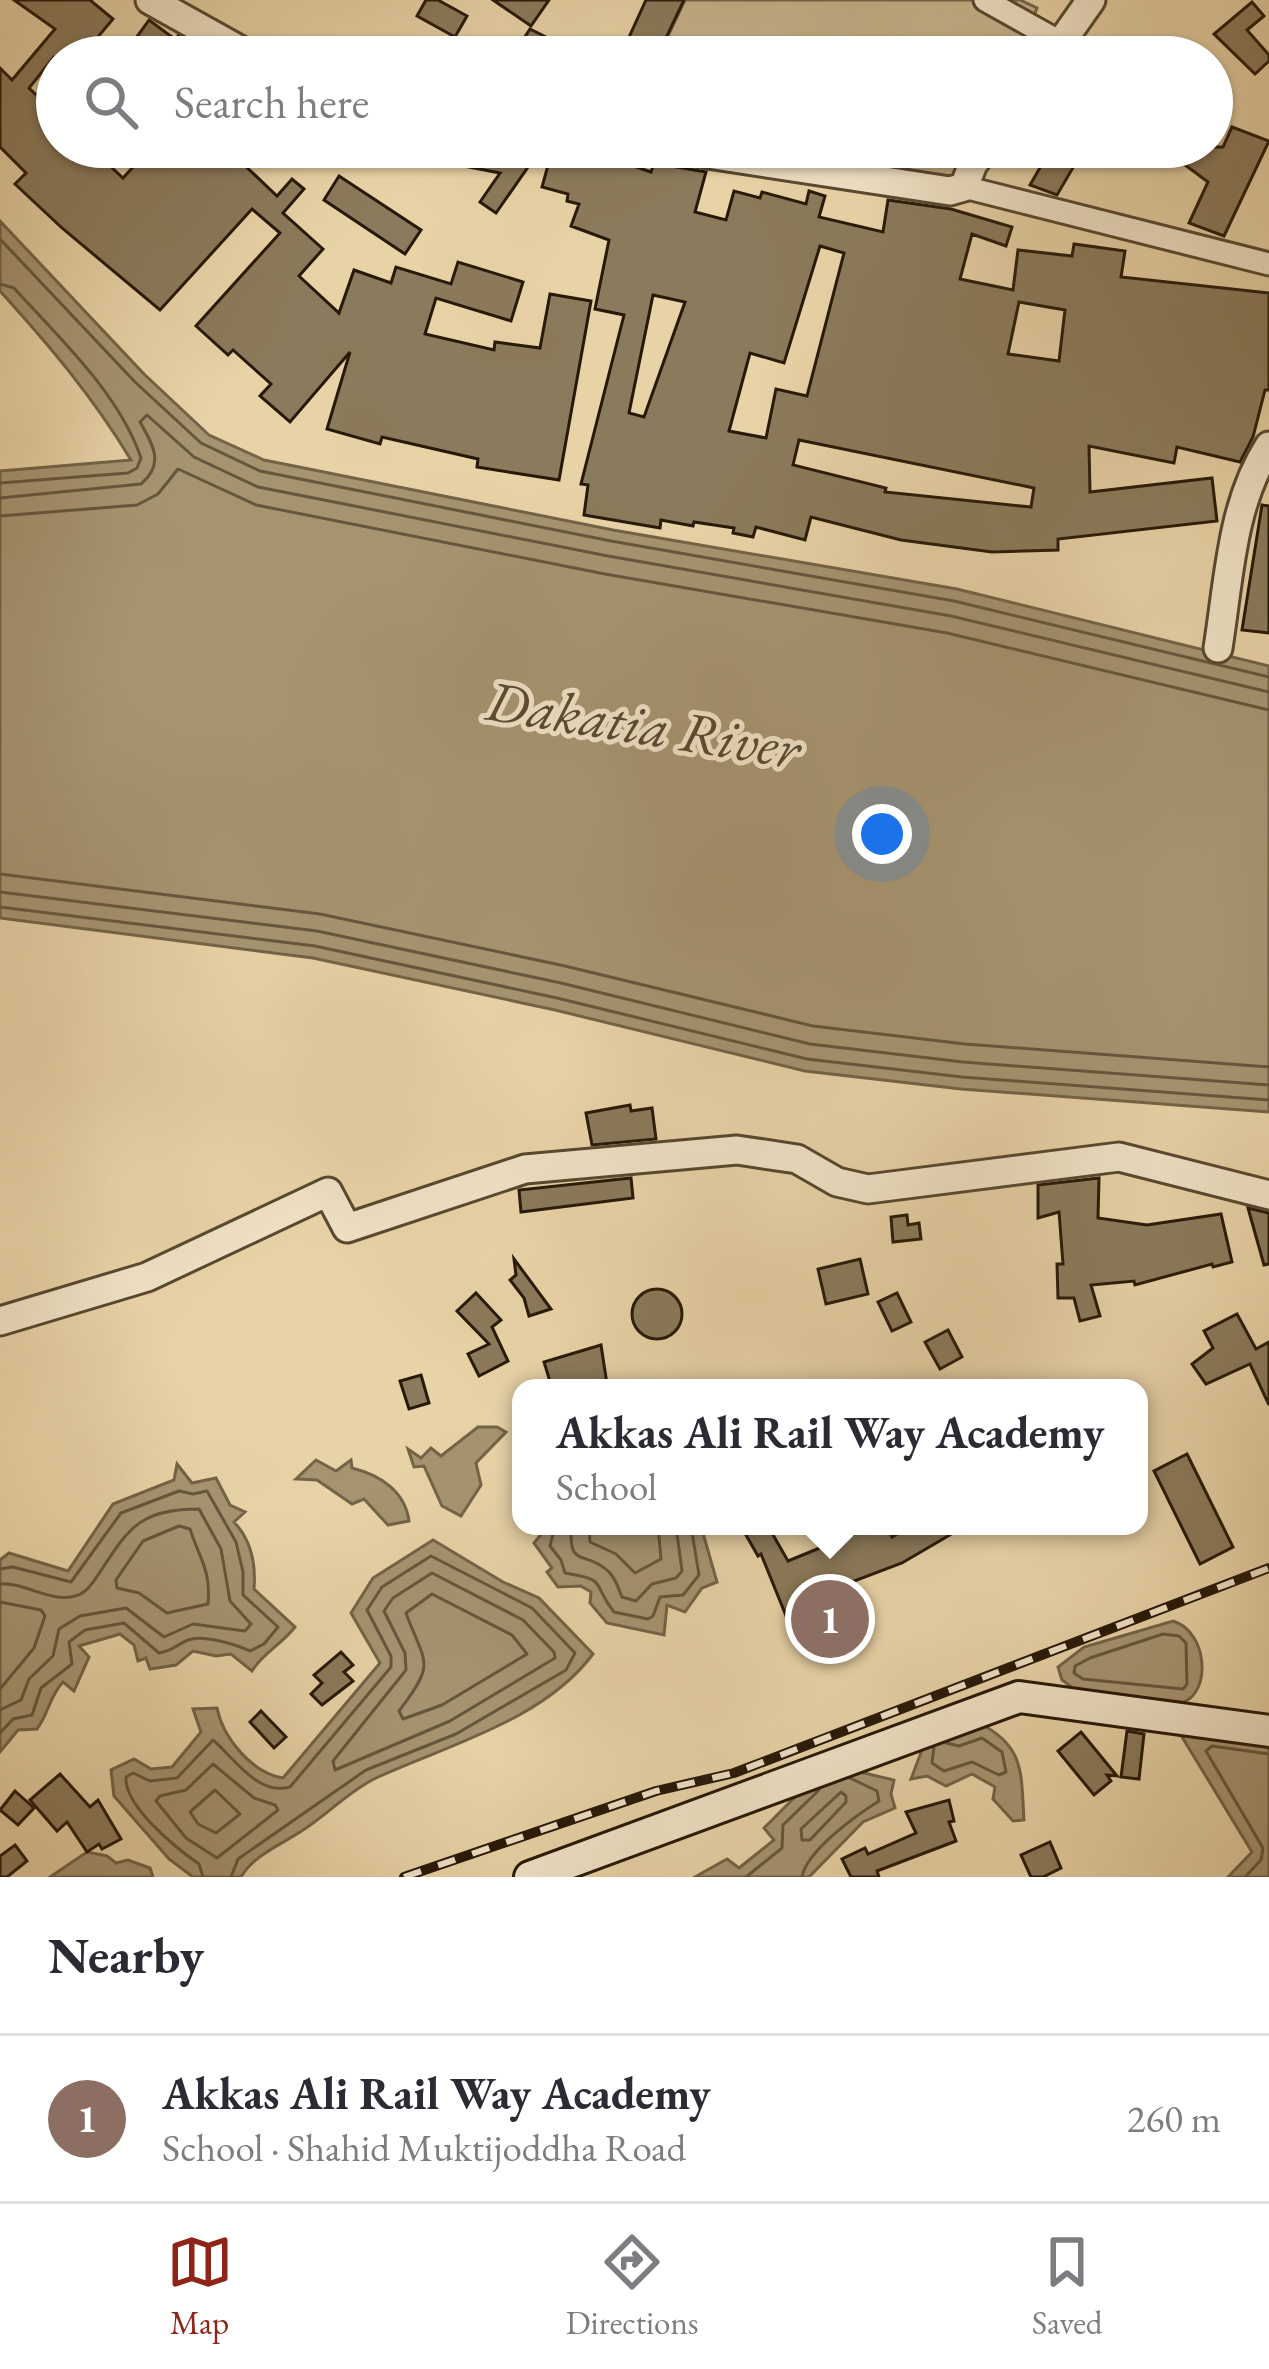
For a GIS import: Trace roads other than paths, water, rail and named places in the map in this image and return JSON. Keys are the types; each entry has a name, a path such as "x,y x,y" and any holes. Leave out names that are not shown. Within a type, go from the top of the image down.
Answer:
{"main road":[{"path":"530,1877 1019,1697 1269,1731"}],"street":[{"path":"150,0 214,36"},
{"path":"986,0 1037,36"},
{"path":"1065,36 1091,0"},
{"path":"790,168 925,190 964,187 1269,263"},
{"path":"964,187 971,168"},
{"path":"1218,648 1240,512 1247,487 1269,446"},
{"path":"0,1321 147,1277 328,1192 347,1228 525,1169 737,1150 796,1159 837,1182 868,1190 1119,1157 1269,1195"}],"water":[{"name":"Dakatia River","path":"0,221 144,374 209,435 264,460 613,530 957,589 1269,666 1269,1112 961,1089 805,1071 313,958 0,918 0,471 131,460 70,372 0,291"},
{"path":"478,1427 506,1432 476,1463 481,1485 461,1516 442,1506 424,1466 414,1467 408,1449 421,1458 431,1448 441,1456"},
{"path":"316,1460 336,1471 351,1460 352,1468 397,1493 409,1521 388,1525 364,1499 352,1504 317,1480 296,1479"},
{"path":"177,1464 192,1483 216,1478 230,1505 245,1512 234,1522 251,1553 254,1589 295,1627 252,1671 231,1654 193,1651 176,1665 150,1669 146,1658 138,1661 134,1645 120,1634 79,1646 89,1657 74,1691 63,1682 37,1729 18,1730 0,1752 0,1560 9,1553 68,1571 113,1504 174,1480"},
{"path":"541,1535 704,1535 717,1582 702,1588 685,1612 667,1605 664,1635 607,1623 590,1603 591,1592 581,1586 558,1587 547,1572 552,1568 534,1543"},
{"path":"433,1540 539,1598 593,1654 549,1697 493,1728 366,1783 260,1857 241,1877 193,1877 169,1859 114,1796 111,1770 134,1759 151,1769 172,1767 201,1732 193,1709 217,1708 225,1731 250,1762 283,1778 380,1663 351,1613 373,1578"},
{"path":"1173,1621 1193,1637 1202,1662 1199,1686 1184,1702 1077,1691 1062,1680 1058,1667 1084,1647"},
{"path":"979,1723 1013,1751 1021,1775 1024,1820 1013,1821 993,1799 995,1787 972,1774 946,1786 927,1776 911,1779 922,1750 915,1727"},
{"path":"1176,1727 1269,1743 1269,1877 1228,1877 1252,1852"},
{"path":"858,1751 860,1772 894,1780 895,1808 863,1822 809,1877 695,1877 727,1859 739,1868 774,1840 764,1828 828,1764"},
{"path":"87,1852 150,1868 153,1877 50,1877"}],"railway":[{"path":"404,1877 656,1791 734,1773 1269,1568"}],"place":[{"name":"Akkas Ali Rail Way Academy","path":"830,1619"}]}
